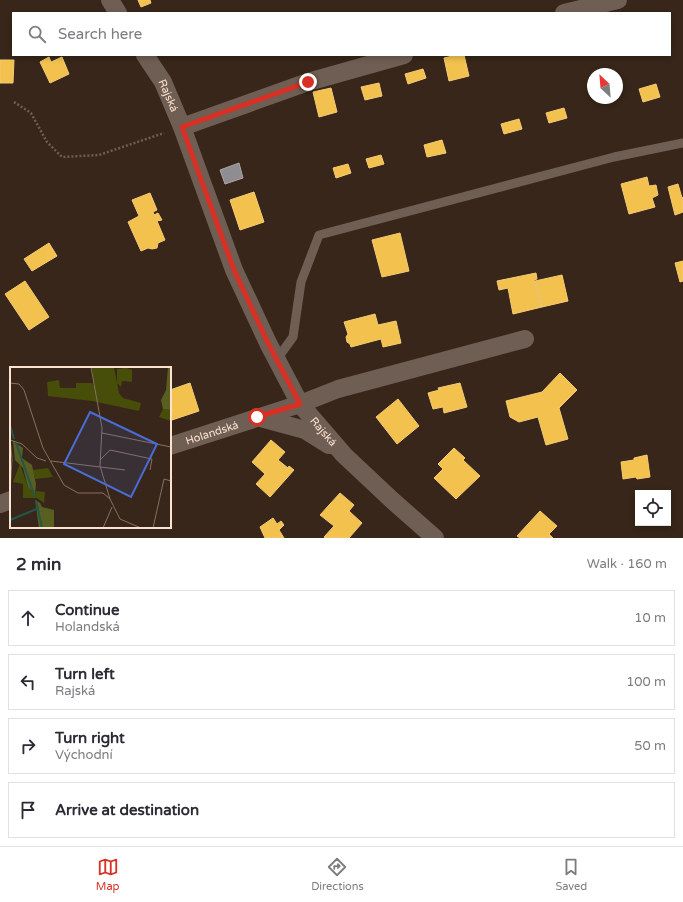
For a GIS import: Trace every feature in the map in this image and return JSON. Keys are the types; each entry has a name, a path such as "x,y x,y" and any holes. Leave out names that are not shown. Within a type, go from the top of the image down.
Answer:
{"street":[{"path":"110,0 117,12"},
{"path":"568,12 618,0"},
{"name":"Rajská","path":"146,56 163,82 182,127 234,270 300,404 344,455 435,538"},
{"path":"182,127 308,82 400,56"},
{"name":"Holandská","path":"171,446 300,404 338,389 525,339"},
{"path":"257,417 305,430 344,455"},
{"path":"0,504 10,500"}],"lane":[{"path":"277,359 293,337 301,282 319,235 614,157 683,143"}],"path":[{"path":"14,102 31,113 48,142 62,157 99,155 182,127"}],"building: Homes":[{"path":"138,0 150,0 151,3 141,7"},
{"path":"464,56 469,76 449,81 444,58"},
{"path":"49,57 51,62 62,57 69,74 50,83 40,62"},
{"path":"0,60 14,60 13,83 0,83"},
{"path":"423,69 426,78 408,84 405,74"},
{"path":"379,83 382,96 365,100 361,87"},
{"path":"656,84 660,97 643,102 639,89"},
{"path":"331,88 337,112 319,117 313,92"},
{"path":"564,108 567,118 549,123 546,113"},
{"path":"519,119 522,129 504,134 501,124"},
{"path":"442,140 446,153 427,157 424,145"},
{"path":"381,155 384,164 369,168 366,159"},
{"path":"348,164 351,173 336,178 333,168"},
{"path":"647,177 649,186 656,185 658,195 652,198 655,207 629,214 621,184"},
{"path":"678,184 682,198 683,197 683,212 675,215 668,187"},
{"path":"254,192 264,222 240,230 230,200"},
{"path":"150,193 157,210 153,212 154,215 158,213 162,220 157,221 165,240 158,243 157,248 148,248 141,251 128,222 139,216 132,200"},
{"path":"400,233 409,271 382,277 372,240"},
{"path":"49,243 57,256 32,271 24,259"},
{"path":"683,261 683,281 680,282 675,263"},
{"path":"536,273 537,279 534,280 542,307 513,314 508,288 499,290 497,281"},
{"path":"562,275 568,301 542,307 535,281"},
{"path":"25,281 49,317 29,330 5,294"},
{"path":"375,314 378,325 396,321 401,343 383,347 381,339 351,347 347,342 346,337 348,334 344,322"},
{"path":"560,373 577,390 559,408 568,439 546,445 538,417 519,422 510,417 506,401 542,392"},
{"path":"190,383 199,411 172,420 171,390"},
{"path":"460,383 467,407 444,413 443,407 433,409 428,393 439,390 438,388"},
{"path":"398,399 419,426 397,444 376,417"},
{"path":"271,440 285,452 278,460 288,468 289,466 294,470 270,497 256,484 265,474 252,462"},
{"path":"454,448 465,458 463,460 480,476 456,499 434,478 443,469 438,464"},
{"path":"647,455 650,477 623,479 621,462 634,460 634,458"},
{"path":"340,493 354,505 349,511 362,523 349,538 325,538 324,537 334,526 320,515"},
{"path":"540,511 557,526 549,534 553,538 520,538 517,536"},
{"path":"273,518 277,524 281,521 284,525 279,530 284,538 265,538 260,527"}],"building: Industry":[{"path":"239,163 243,178 225,184 220,170"}],"route":[{"path":"257,417 300,404 268,343 234,270 182,127 308,82"}]}
